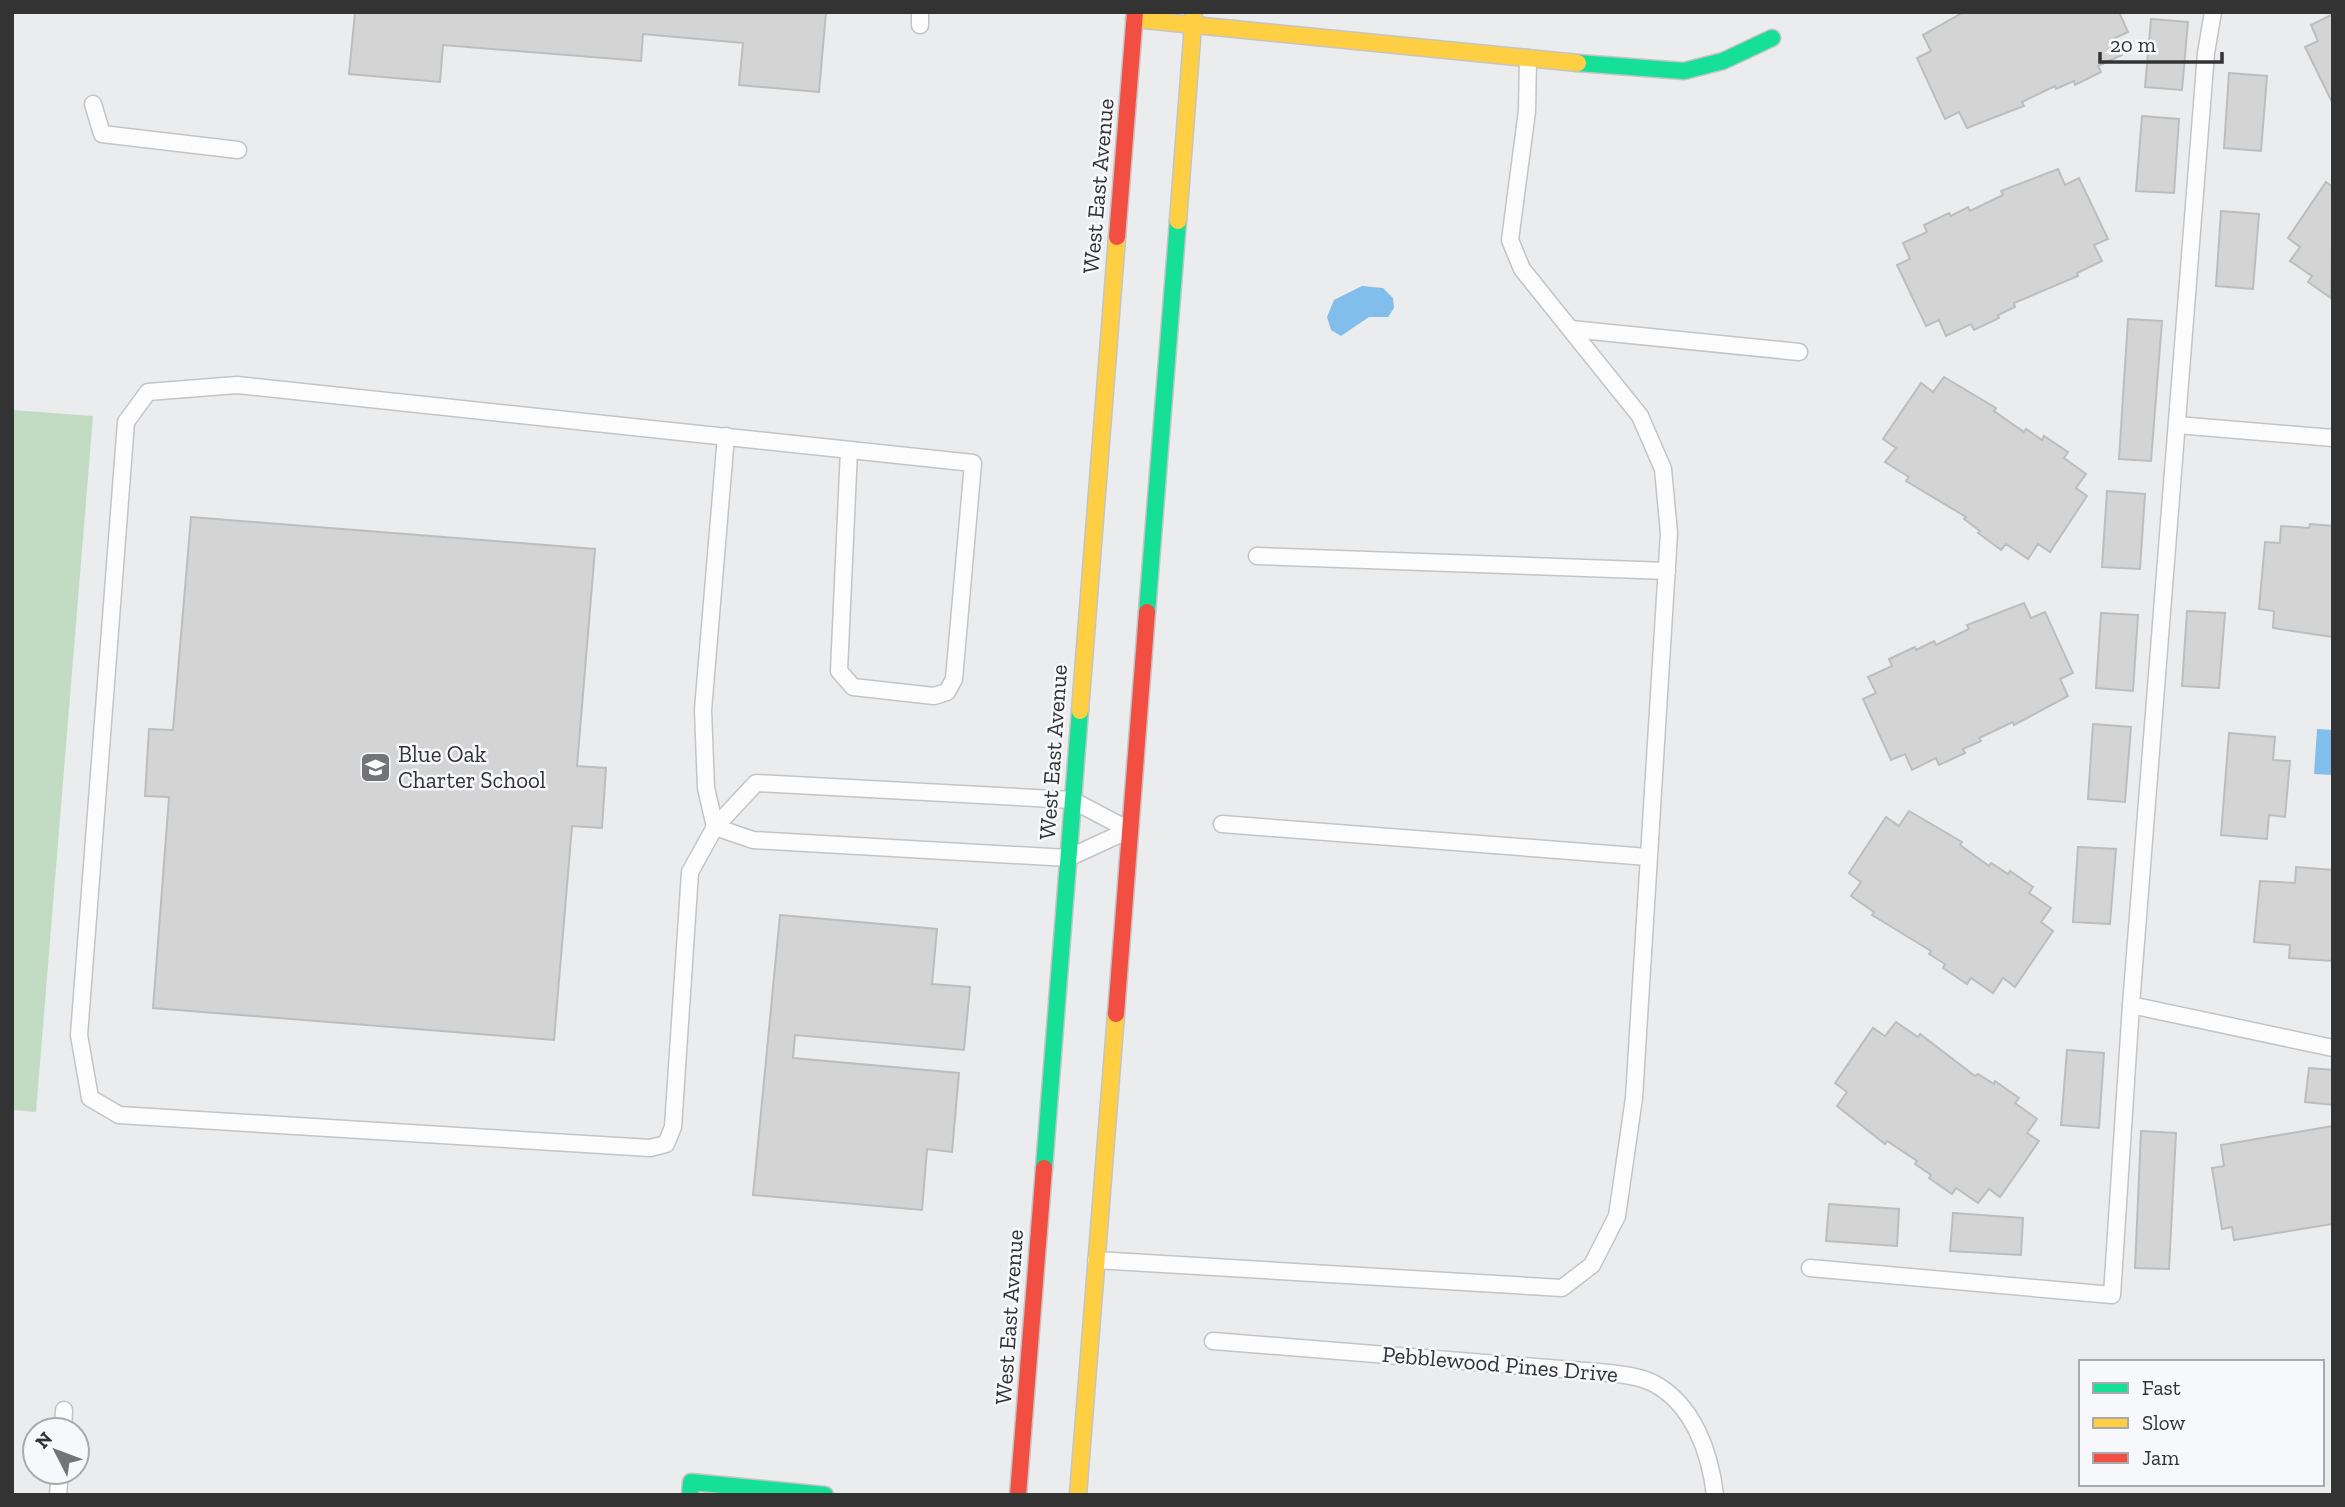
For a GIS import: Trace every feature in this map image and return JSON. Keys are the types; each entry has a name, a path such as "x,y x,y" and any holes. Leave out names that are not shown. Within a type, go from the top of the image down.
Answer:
{"main road":[{"path":"1134,15 1194,19 1670,72 1695,71 1721,63 1772,38"},
{"name":"West East Avenue","path":"1018,1495 1134,15"},
{"path":"1078,1495 1194,19"},
{"path":"690,1495 691,1482 825,1495"}],"lane":[{"path":"1810,1268 2112,1295 2206,53 2213,12"},
{"path":"1096,1260 1562,1288 1592,1265 1617,1216 1634,1098 1669,533 1663,469 1640,416 1522,269 1510,240 1527,111 1528,58"},
{"path":"93,104 102,134 238,150"},
{"path":"1571,329 1798,352"},
{"path":"849,450 839,671 853,687 934,696 947,692 954,679 973,463 237,385 148,393 126,422 79,1035 90,1098 119,1115 650,1148 666,1144 673,1127 690,872 715,827 756,783 1072,800 1129,830"},
{"path":"2177,425 2333,438"},
{"path":"715,827 706,788 703,710 726,436"},
{"path":"1258,556 1667,571"},
{"path":"1222,824 1648,857"},
{"path":"715,827 753,840 1068,858 1129,830"},
{"path":"2132,1005 2333,1048"},
{"name":"Pebblewood Pines Drive","path":"1213,1341 1598,1372 1652,1382 1675,1399 1693,1422 1704,1449 1715,1495"},
{"path":"64,1410 64,1416"}],"green space":[{"path":"12,410 93,416 36,1112 12,1110"}],"water":[{"path":"1362,286 1383,288 1393,298 1394,308 1388,317 1369,317 1341,336 1331,330 1327,317 1334,300"},
{"path":"2317,729 2333,730 2333,775 2314,774"}],"building":[{"path":"355,12 826,12 819,92 739,85 743,43 643,34 641,61 443,45 440,82 349,74"},
{"path":"1964,12 2119,12 2128,32 2115,38 2122,55 2098,66 2101,72 2075,85 2074,81 2056,89 2055,86 2022,102 2024,106 1967,128 1959,112 1945,119 1917,58 1931,51 1923,35"},
{"path":"2333,14 2333,104 2305,47 2318,41 2311,25"},
{"path":"2151,19 2188,22 2182,90 2145,87"},
{"path":"2229,73 2267,76 2261,151 2224,148"},
{"path":"2142,116 2179,119 2174,193 2136,191"},
{"path":"2058,169 2065,185 2079,178 2108,239 2094,245 2102,261 2077,273 2078,276 2014,303 2015,307 1998,315 1999,318 1974,330 1971,324 1946,336 1939,320 1926,326 1897,265 1910,259 1903,243 1927,232 1924,225 1949,213 1951,216 1968,207 1970,211 2003,195 2001,191"},
{"path":"2326,182 2333,187 2331,298 2308,282 2312,276 2290,261 2300,247 2288,238"},
{"path":"2221,211 2259,214 2253,289 2216,286"},
{"path":"2128,319 2162,321 2151,461 2119,459"},
{"path":"1944,377 1996,408 1994,411 2024,432 2026,429 2042,440 2044,436 2068,452 2064,458 2086,474 2076,488 2087,496 2050,552 2038,544 2028,559 2006,544 2001,550 1978,533 1980,531 1964,519 1966,517 1906,481 1909,477 1885,462 1896,448 1883,439 1921,383 1933,392"},
{"path":"2107,491 2145,494 2140,569 2102,567"},
{"path":"191,517 595,549 577,766 606,768 602,828 572,826 554,1040 153,1008 169,797 145,796 149,729 173,730"},
{"path":"2310,524 2333,526 2333,637 2273,628 2274,611 2259,609 2265,542 2280,543 2281,526 2309,528"},
{"path":"2024,603 2031,618 2045,612 2073,673 2060,679 2068,696 2014,725 2013,722 1979,738 1981,741 1963,749 1965,753 1939,765 1936,758 1912,770 1905,754 1891,760 1863,699 1876,693 1868,677 1892,666 1889,659 1934,641 1936,645 1969,629 1967,625"},
{"path":"2187,611 2225,613 2219,688 2182,686"},
{"path":"2101,613 2138,615 2133,691 2096,688"},
{"path":"2093,724 2131,727 2125,802 2088,799"},
{"path":"2229,733 2275,737 2273,760 2290,761 2285,817 2269,815 2267,839 2221,835"},
{"path":"1909,811 1962,842 1960,845 1989,866 1991,863 2008,874 2010,871 2033,887 2029,893 2051,908 2041,922 2053,931 2015,987 2003,978 1993,993 1971,978 1967,984 1943,968 1945,964 1929,954 1931,951 1872,915 1874,912 1851,896 1861,882 1849,873 1886,817 1899,826"},
{"path":"2078,847 2116,849 2110,924 2073,922"},
{"path":"2296,867 2333,870 2333,961 2289,958 2290,945 2254,942 2260,881 2295,883"},
{"path":"780,915 937,929 932,984 970,987 964,1050 795,1035 793,1058 959,1073 952,1152 927,1149 922,1210 753,1195"},
{"path":"1896,1022 1918,1037 1920,1034 1975,1076 1978,1074 1994,1084 1995,1081 2019,1098 2015,1103 2037,1119 2027,1133 2039,1141 2000,1197 1989,1189 1978,1203 1956,1188 1952,1194 1929,1178 1931,1175 1915,1164 1917,1161 1887,1141 1885,1144 1837,1106 1847,1092 1835,1083 1873,1028 1885,1036"},
{"path":"2067,1050 2104,1053 2099,1128 2061,1125"},
{"path":"2309,1068 2333,1070 2333,1105 2305,1102"},
{"path":"2333,1126 2333,1224 2234,1240 2232,1227 2222,1229 2212,1168 2224,1166 2221,1145"},
{"path":"2141,1131 2176,1133 2169,1269 2135,1268"},
{"path":"1829,1204 1899,1209 1897,1246 1826,1241"},
{"path":"1953,1213 2023,1218 2021,1255 1950,1251"}],"traffic: fast":[{"path":"1578,63 1684,71 1723,61 1772,38"},
{"path":"1147,612 1178,221"},
{"path":"1044,1168 1080,711"},
{"path":"690,1495 691,1482 825,1495"}],"traffic: slow":[{"path":"1178,221 1194,12"},
{"path":"1134,19 1578,63"},
{"path":"1080,711 1117,237"},
{"path":"1078,1495 1116,1014"}],"traffic: jam":[{"path":"1117,237 1135,12"},
{"path":"1116,1014 1147,612"},
{"path":"1018,1495 1044,1168"}],"place":[{"name":"Blue Oak Charter School","path":"375,767"}]}
